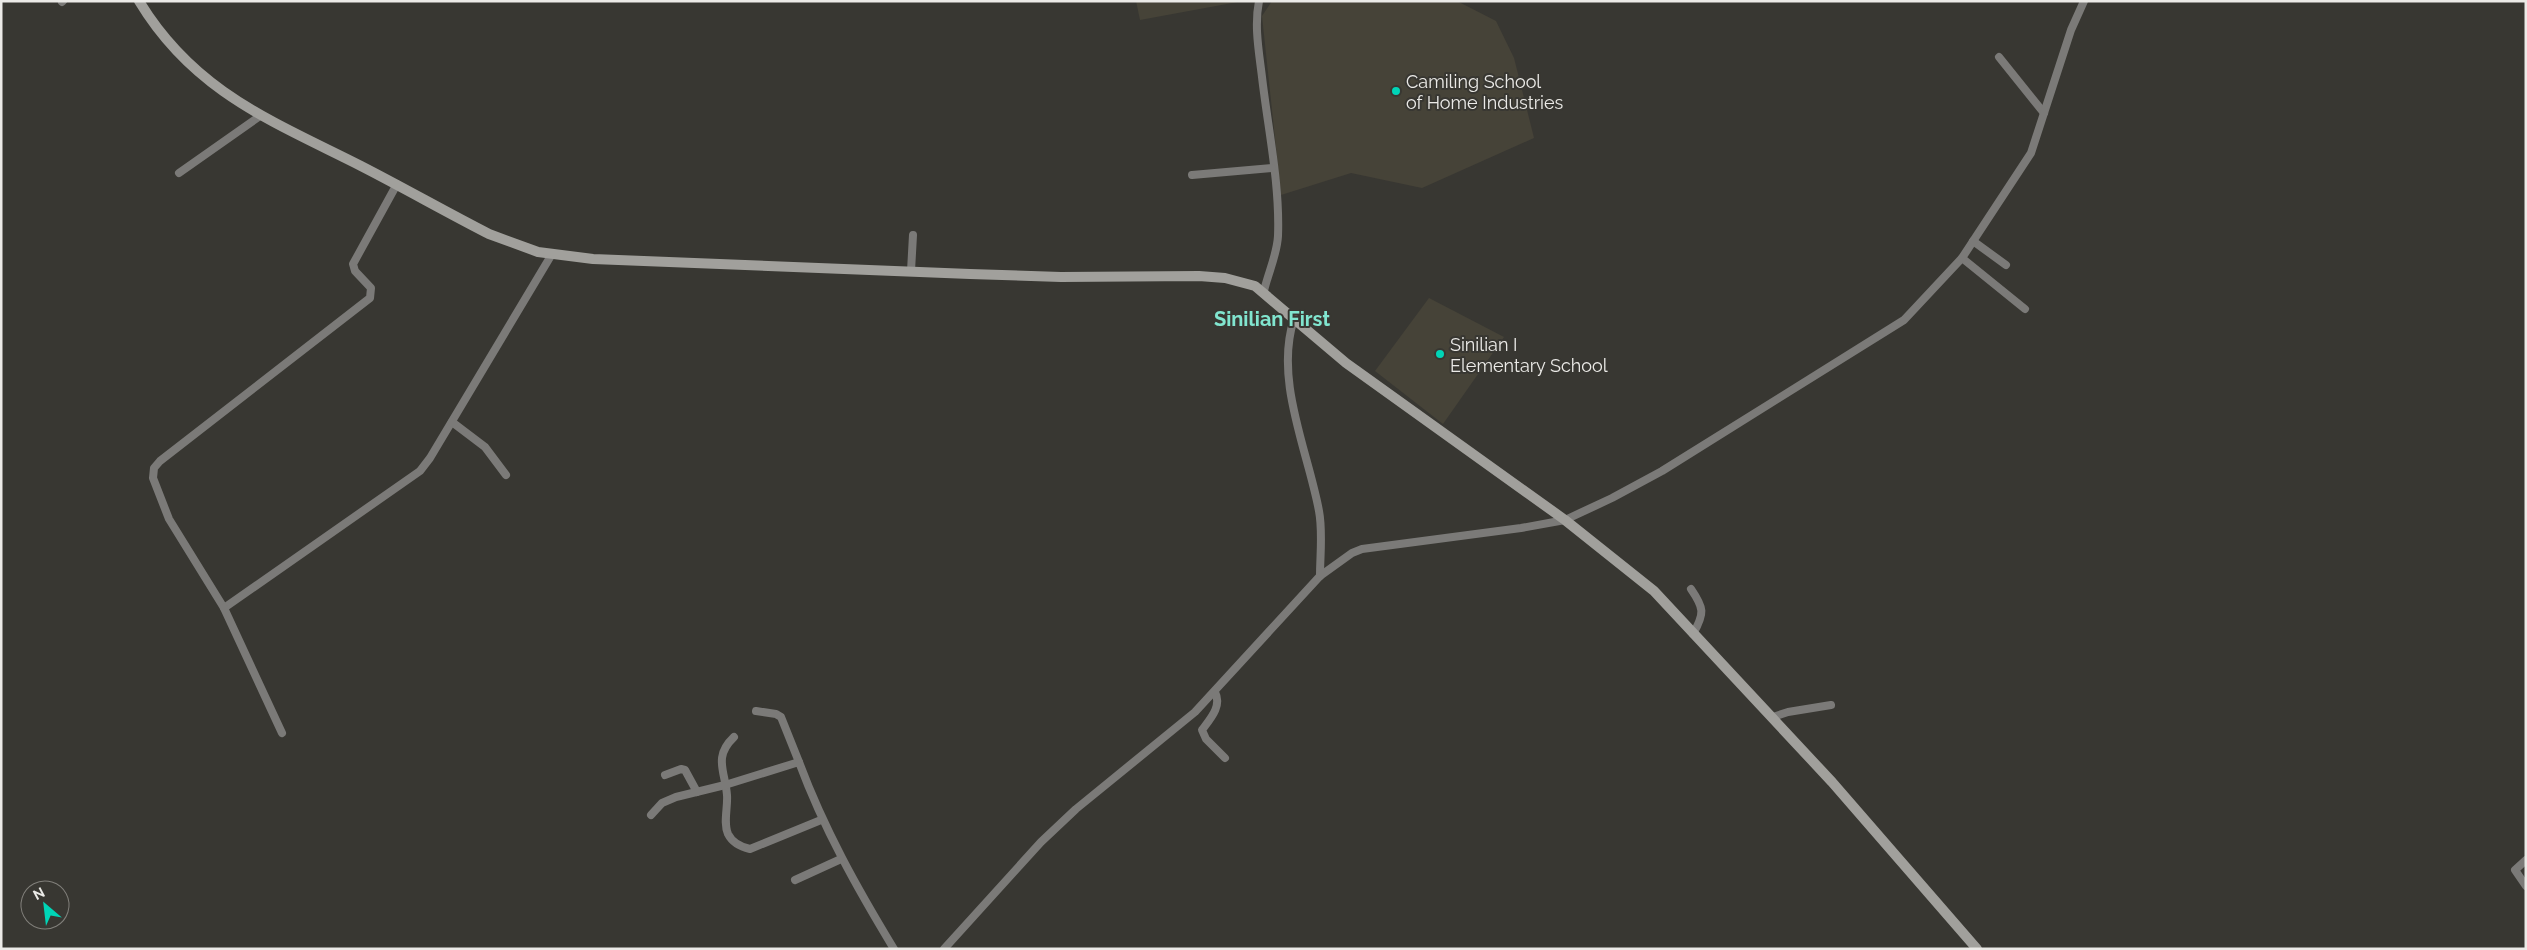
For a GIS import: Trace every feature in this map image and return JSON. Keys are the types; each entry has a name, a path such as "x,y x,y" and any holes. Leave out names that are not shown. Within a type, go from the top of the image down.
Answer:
{"street":[{"path":"139,1 167,41 192,66 234,101 502,240 526,249 552,254 673,263 1061,277 1199,276 1242,282 1264,291 1346,363 1565,520 1654,591 1773,717 1918,878 1977,949"},
{"path":"1259,1 1257,17 1258,45 1278,236 1276,253 1264,291"},
{"path":"944,949 1041,842 1076,809 1190,717 1320,576 1352,553 1362,549 1521,528 1565,520 1612,498 1662,471 1904,320 1962,258 2031,153 2071,30 2084,1"},
{"path":"1999,57 2044,113"},
{"path":"179,173 260,116"},
{"path":"1192,176 1272,168"},
{"path":"282,733 224,608 169,519 153,478 154,468 160,461 370,298 372,288 355,270 353,264 397,184"},
{"path":"911,271 913,235"},
{"path":"1973,241 2006,265"},
{"path":"224,608 413,476 430,458 552,254"},
{"path":"1962,258 2025,309"},
{"path":"1294,319 1287,339 1287,354 1296,420 1319,510 1320,576"},
{"path":"452,422 485,447 506,475"},
{"path":"1691,589 1701,604 1702,611 1693,634"},
{"path":"1215,692 1218,702 1215,713 1202,730 1206,739 1225,758"},
{"path":"1773,717 1788,712 1831,706"},
{"path":"756,711 776,714 781,717 822,820 841,859 894,949"},
{"path":"734,737 726,745 721,763 725,785 728,833 736,843 745,848 759,846 822,820"},
{"path":"651,815 668,800 799,762"},
{"path":"665,775 681,769 685,770 697,792"},
{"path":"795,880 841,859"},
{"path":"2526,860 2515,870 2526,886"}],"shaded area":[{"path":"1136,1 1243,1 1140,20"},
{"name":"Camiling School of Home Industries","path":"1272,1 1457,1 1496,21 1514,58 1534,138 1422,188 1351,173 1281,195 1262,16"},
{"name":"Sinilian I Elementary School","path":"1429,298 1504,337 1443,424 1375,371"}],"place":[{"name":"Camiling School of Home Industries","path":"1396,91"},
{"name":"Sinilian I Elementary School","path":"1440,354"}],"district":[{"name":"Sinilian First","path":"1272,319"}]}
